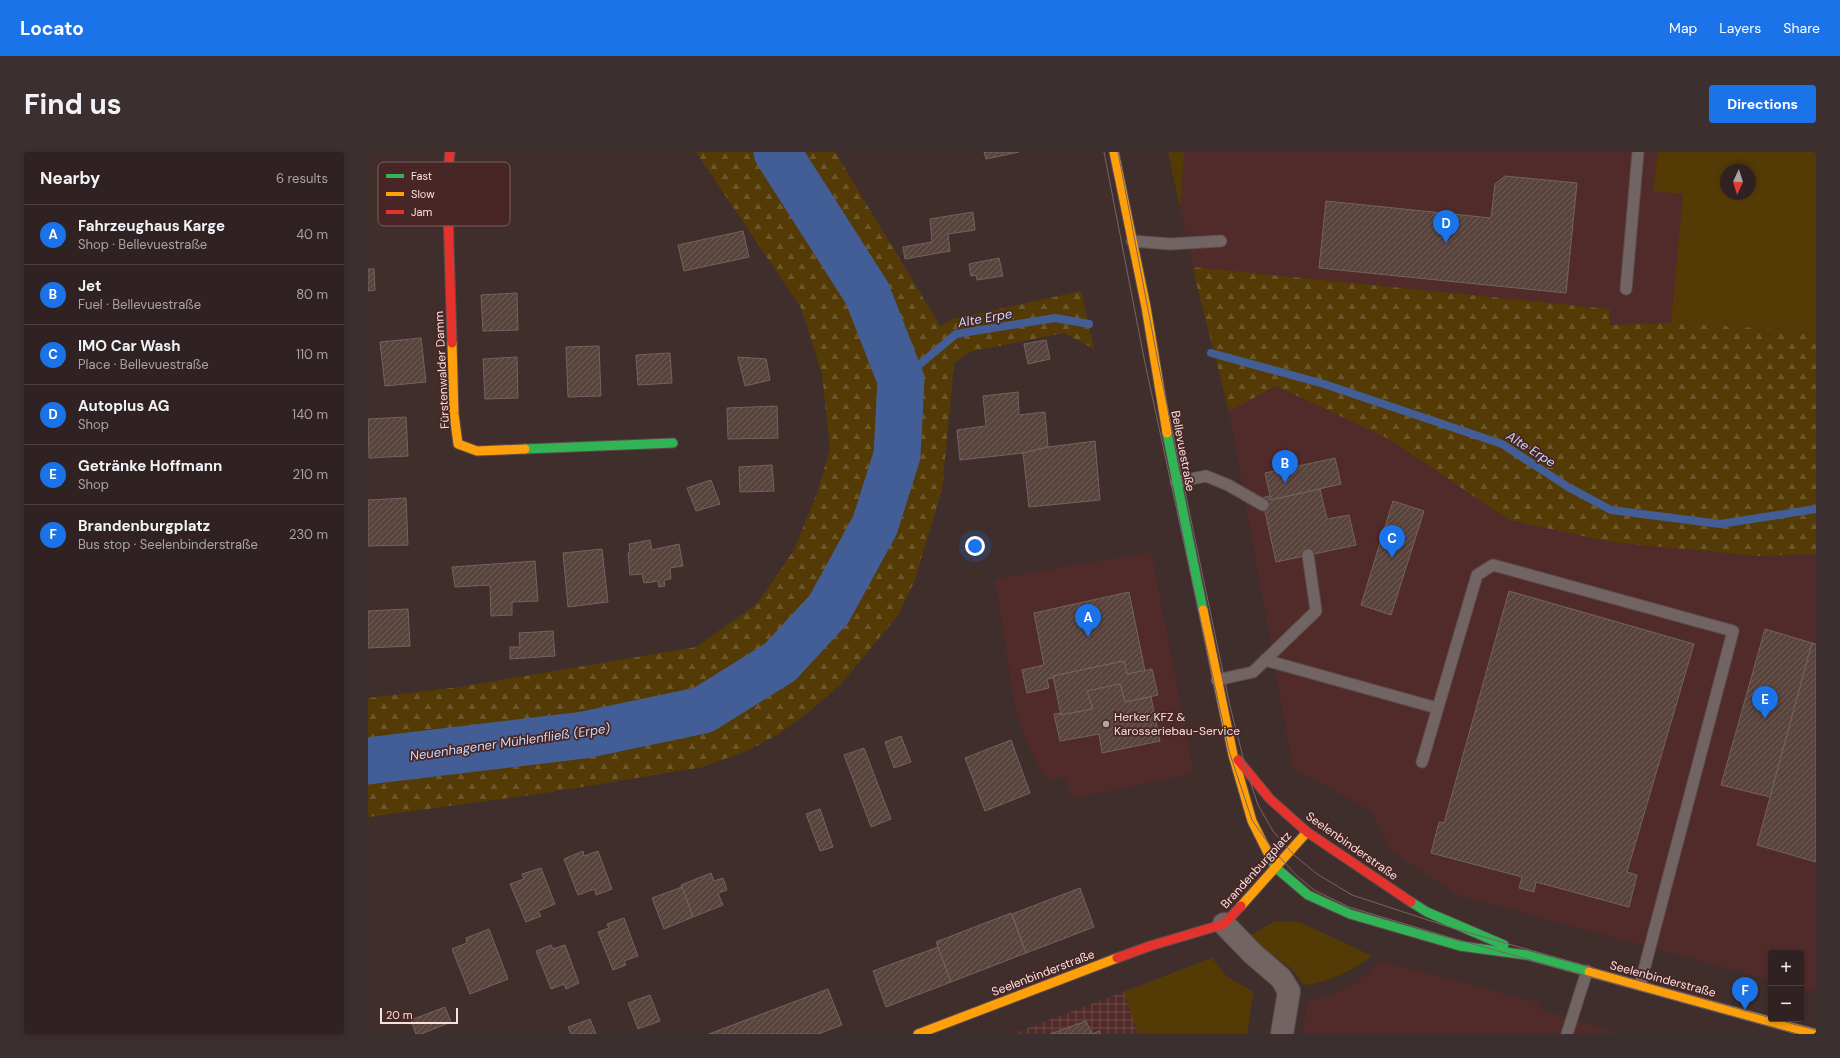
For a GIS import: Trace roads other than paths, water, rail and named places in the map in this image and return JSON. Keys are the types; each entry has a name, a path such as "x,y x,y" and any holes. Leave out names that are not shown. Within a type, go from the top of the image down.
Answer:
{"street":[{"name":"Fürstenwalder Damm","path":"449,162 450,152"},
{"name":"Bellevuestraße","path":"1114,152 1146,307 1176,482 1233,755"},
{"name":"Fürstenwalder Damm","path":"449,226 454,414 458,444 477,451 673,443"},
{"name":"Seelenbinderstraße","path":"1233,755 1270,799 1307,832 1377,880 1428,912 1527,955"},
{"name":"Seelenbinderstraße","path":"1233,755 1252,821 1275,866 1308,894 1350,914 1460,946 1527,955 1816,1034"},
{"name":"Brandenburgplatz","path":"1224,924 1307,832"},
{"name":"Seelenbinderstraße","path":"918,1034 1150,946 1224,924"},
{"path":"1224,924 1253,954 1281,978 1289,991 1282,1034"}],"lane":[{"path":"1626,290 1638,152"},
{"path":"1132,241 1170,244 1221,241"},
{"path":"1176,482 1206,476 1228,485 1264,506"},
{"path":"1217,680 1253,672 1316,612 1308,555"},
{"path":"1422,762 1477,575 1493,565 1733,631 1640,985"},
{"path":"1265,660 1437,708"},
{"path":"1567,1034 1587,971"}],"waterway":[{"name":"Neuenhagener Mühlenfließ (Erpe)","path":"368,761 584,735 703,710 780,662 829,609 875,525 897,455 901,380 867,293 777,152"},
{"name":"Alte Erpe","path":"901,380 956,334 1055,318 1089,324"},
{"name":"Alte Erpe","path":"1211,353 1324,384 1502,444 1568,487 1611,510 1720,524 1816,509"}],"tram line":[{"path":"1104,152 1145,363 1229,751 1252,820 1273,850 1296,875 1314,890 1349,907 1448,937 1796,1034"},
{"path":"1118,152 1159,367 1230,706 1246,769 1258,805 1273,831 1294,855 1317,874 1352,895 1452,928 1768,1017"},
{"path":"1786,1022 1816,1030"}],"place":[{"name":"Autoplus AG","path":"1446,243"},
{"name":"Jet","path":"1285,483"},
{"name":"IMO Car Wash","path":"1392,558"},
{"name":"Fahrzeughaus Karge","path":"1088,637"},
{"name":"Getränke Hoffmann","path":"1765,719"},
{"name":"Herker KFZ & Karosseriebau-Service","path":"1106,724"},
{"name":"Brandenburgplatz","path":"1745,1010"}]}
